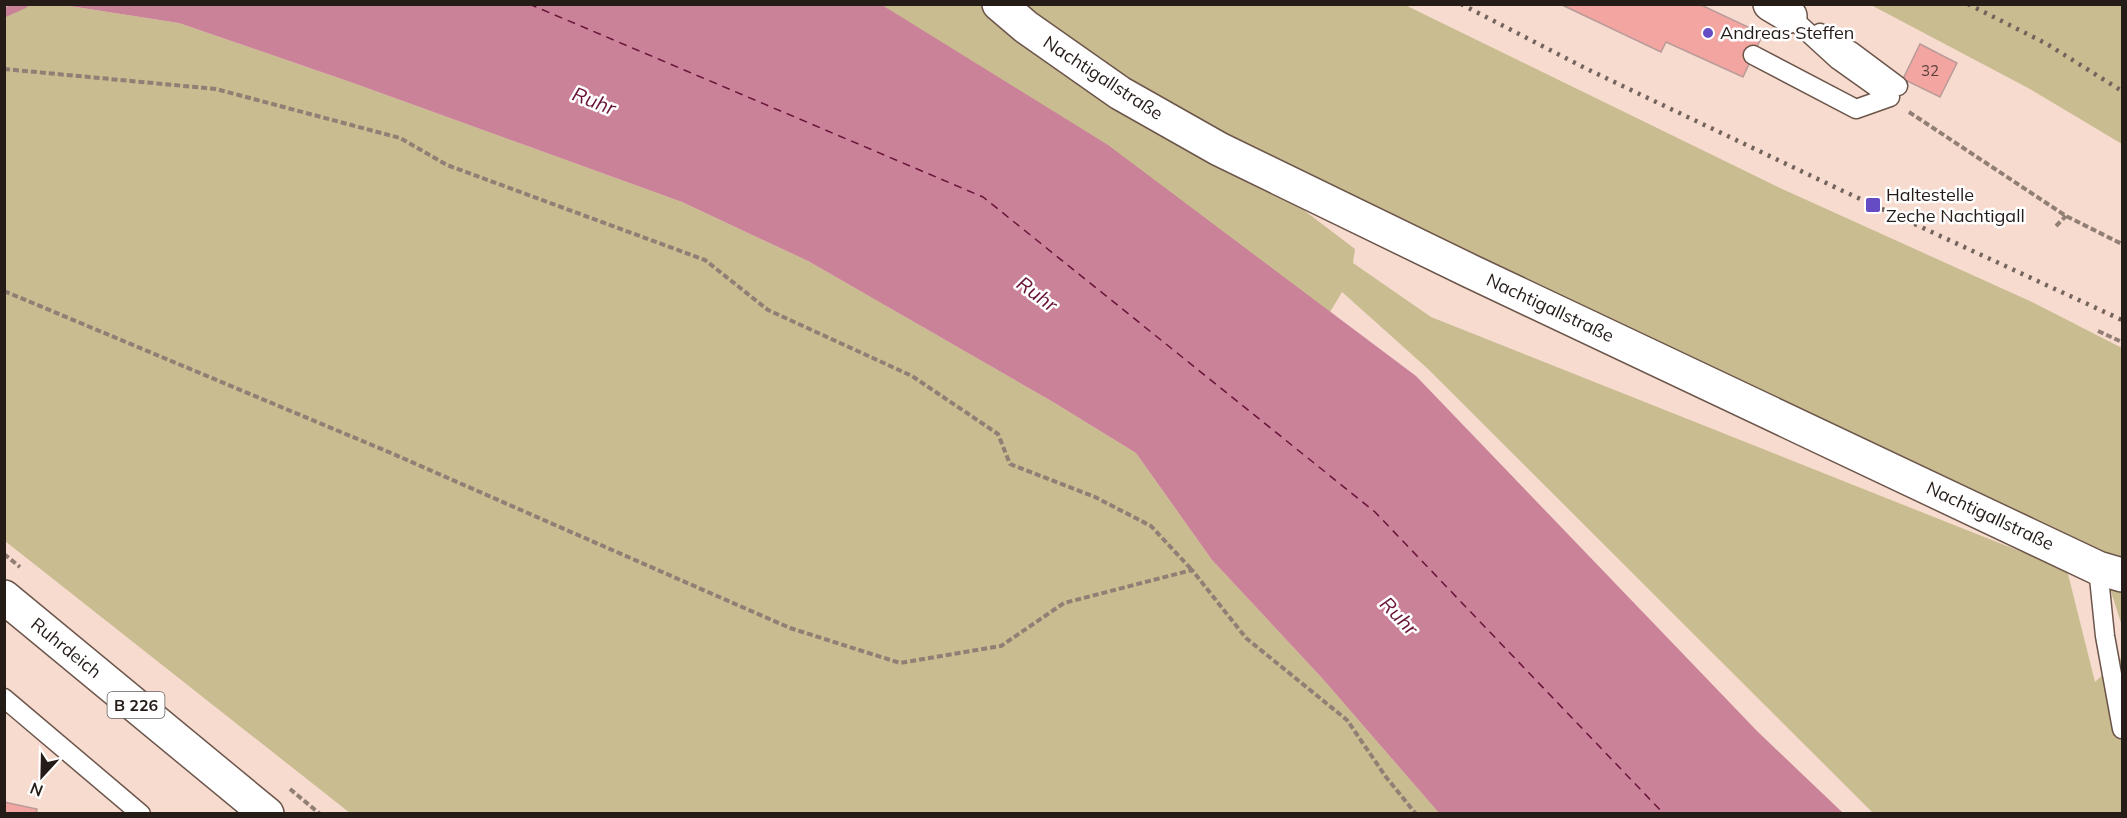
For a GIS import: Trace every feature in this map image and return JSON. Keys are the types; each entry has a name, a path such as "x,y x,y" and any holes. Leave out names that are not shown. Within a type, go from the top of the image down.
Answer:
{"street":[{"name":"Nachtigallstraße","path":"999,4 1026,27 1120,93 1219,149 1481,276 2110,571"},
{"name":"Ruhrdeich","path":"4,597 267,813"}],"lane":[{"path":"1753,55 1856,109 1894,92 1851,51 1780,10"},
{"path":"2110,571 2105,636 2122,729"},
{"path":"4,699 141,813"}],"path":[{"path":"4,69 216,89 400,138 447,165 705,261 768,310 912,376 998,434 1010,464 1095,497 1151,526 1192,570 1246,638 1347,720 1386,777 1416,813"},
{"path":"1894,92 2066,216 2122,244"},
{"path":"2056,226 2066,216"},
{"path":"4,291 391,453 790,628 900,663 1001,646 1064,603 1192,570"},
{"path":"2098,331 2122,342"}],"shaded area":[{"path":"4,5 63,5 179,23 356,84 682,202 808,261 1053,402 1136,453 1212,560 1322,678 1439,813 350,813 5,541"},
{"path":"882,5 981,5 1065,73 1297,205 1355,249 1353,263 1431,317 2067,570 2095,682 2122,657 2122,813 1873,813 1427,368 1342,292 1330,312 1198,213"},
{"path":"1013,5 1405,5 1780,188 2032,302 2122,348 2122,626 2099,554 1157,104"},
{"path":"1871,5 2122,5 2122,144 2030,89"}],"water":[{"name":"Ruhr","path":"63,5 882,5 1108,145 1416,376 1758,732 1843,813 1439,813 1322,678 1212,560 1136,453 1053,402 808,261 682,202 356,84 179,23"}],"building":[{"path":"1560,4 1699,4 1763,34 1743,77 1666,42 1661,52"},
{"path":"1920,44 1957,63 1940,97 1903,79"},
{"path":"4,802 37,809 36,814 4,814"}],"waterway":[{"path":"4,13 24,4"}],"ferry route":[{"path":"529,4 983,197 1375,512 1664,814"}],"railway":[{"path":"1461,4 1587,69 2122,320"},
{"path":"1968,4 2047,44 2122,91"}],"place":[{"name":"Andreas Steffen","path":"1708,33"},
{"name":"Haltestelle Zeche Nachtigall","path":"1873,205"}]}
